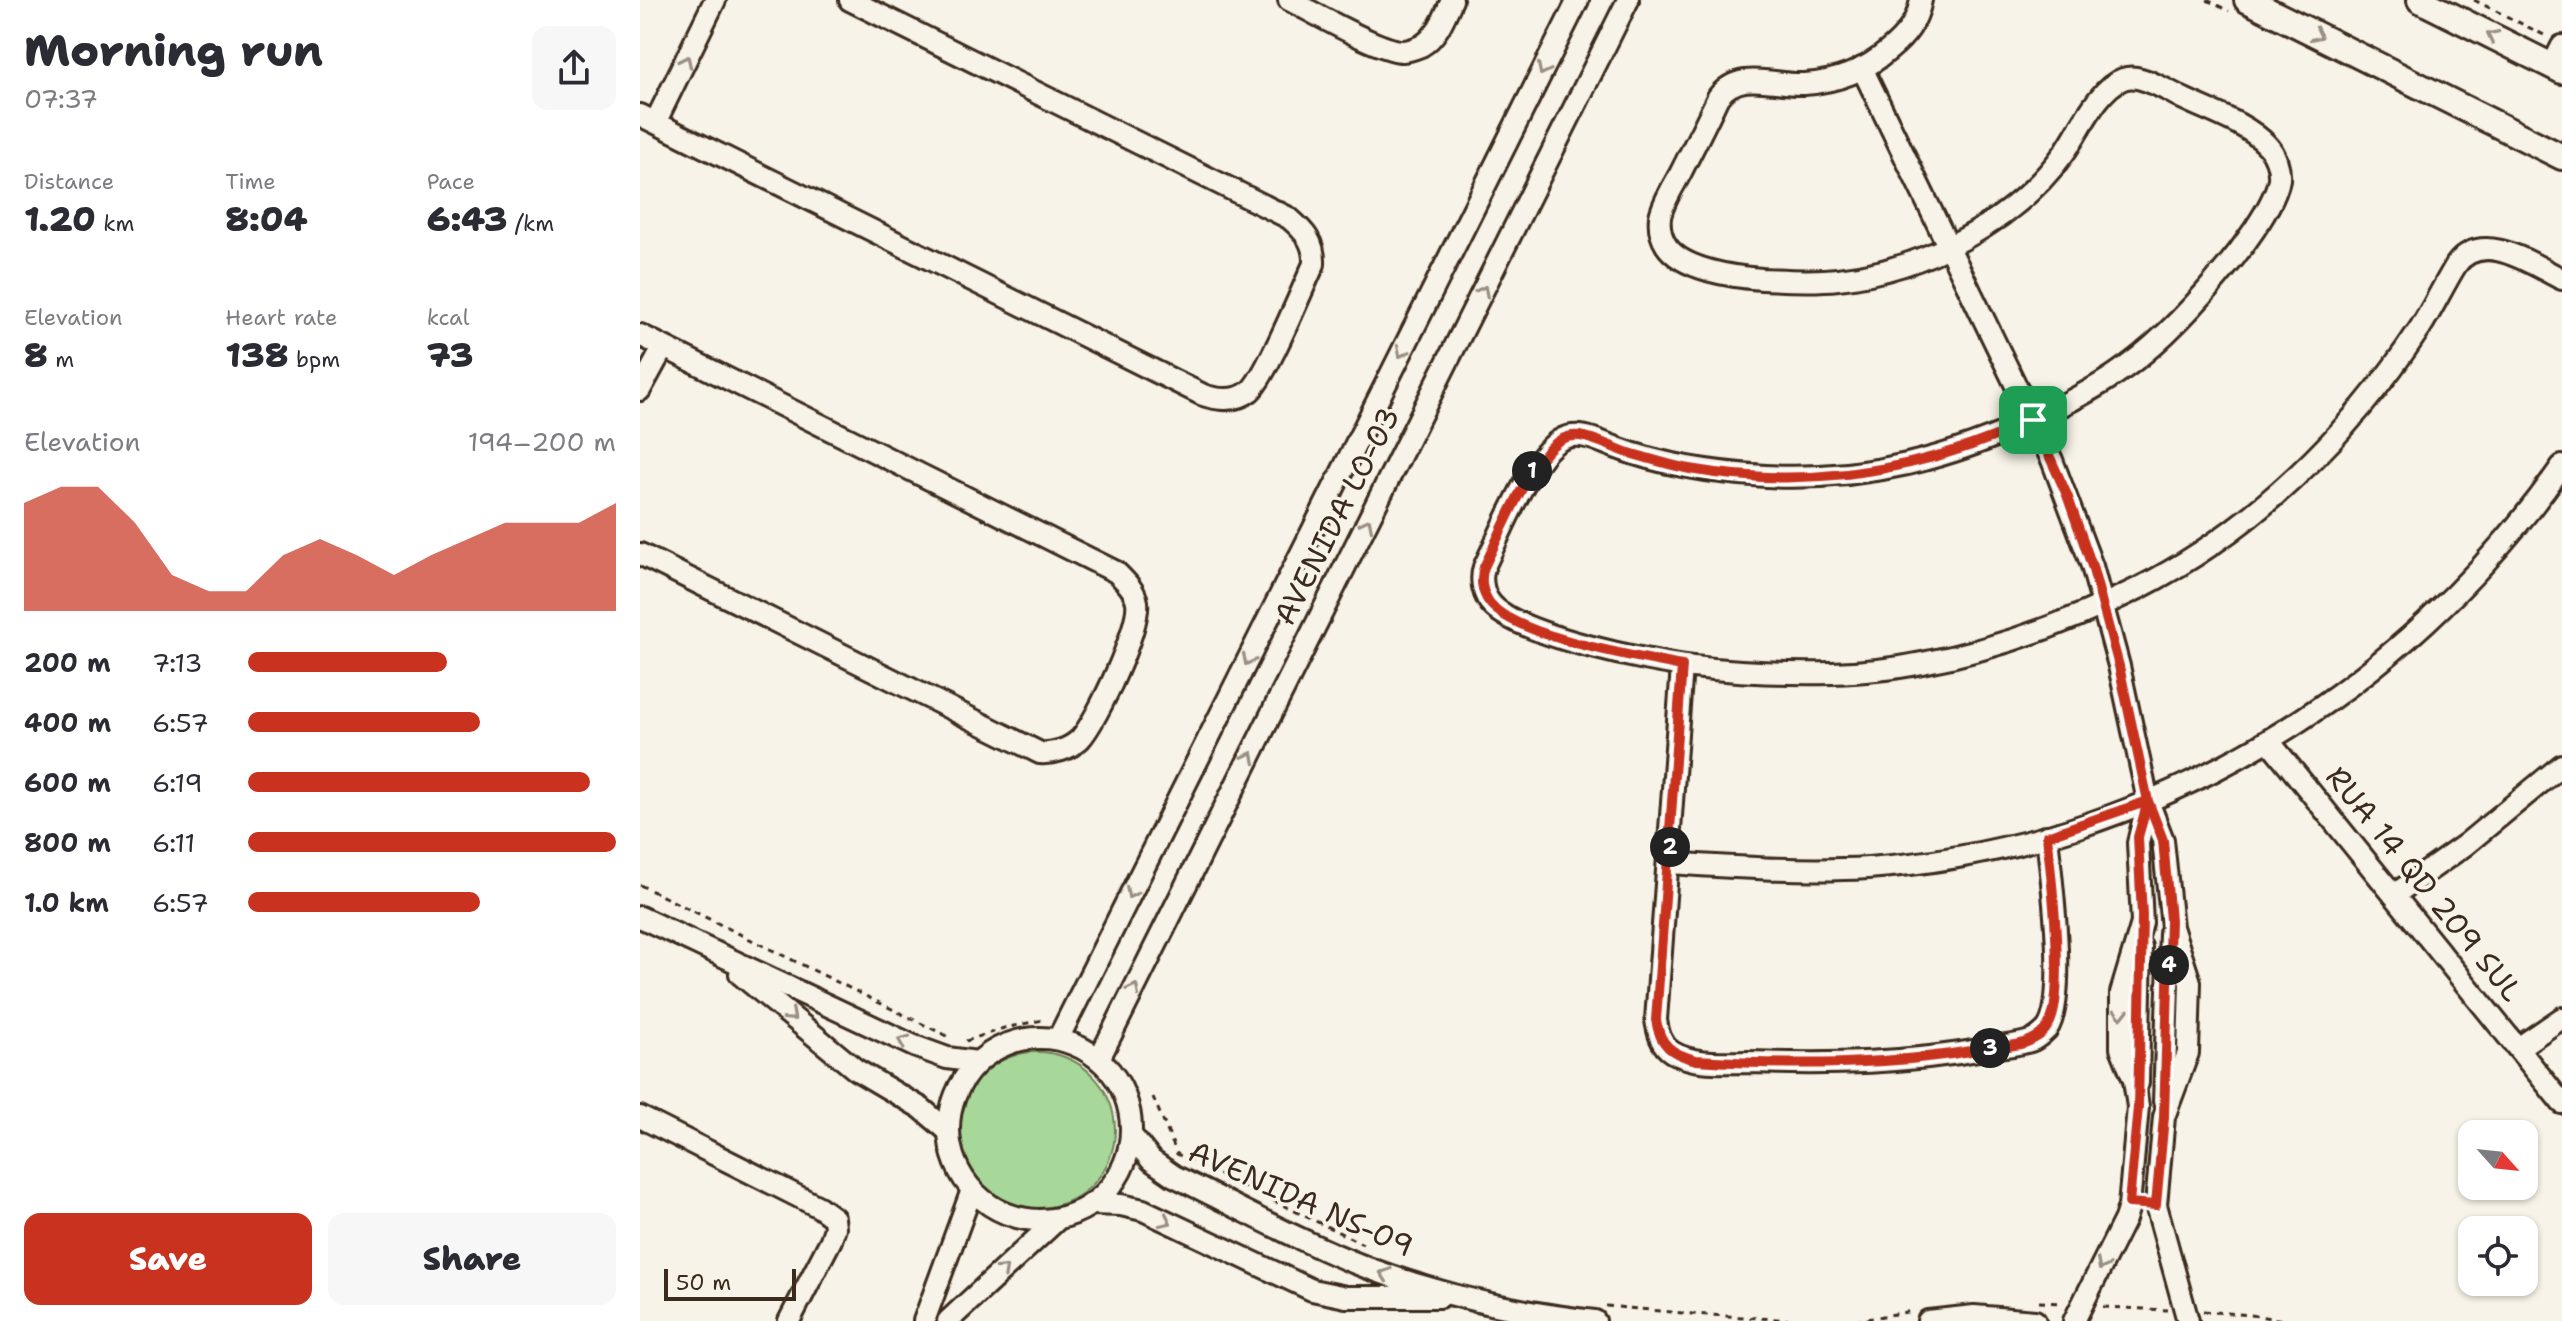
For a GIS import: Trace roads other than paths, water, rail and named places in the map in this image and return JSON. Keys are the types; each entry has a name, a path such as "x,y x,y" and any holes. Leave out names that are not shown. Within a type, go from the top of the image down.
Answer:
{"main road":[{"path":"2247,0 2562,157"},
{"path":"2420,0 2556,55"}],"street":[{"path":"715,0 648,118 1203,395 1218,400 1232,399 1251,390 1264,371 1314,264 1312,245 1302,229 1289,218 850,0"},
{"path":"1289,0 1369,40 1405,51 1420,47 1431,37 1452,0"},
{"name":"AVENIDA LO-03","path":"1058,1039 1578,0"},
{"name":"AVENIDA LO-03","path":"1099,1059 1628,0"},
{"path":"1921,0 1915,21 1905,35 1883,55 1862,68 1822,82 1796,84 1747,80 1727,88 1718,97 1663,207 1661,231 1666,246 1685,261 1716,272 1806,282 1841,279 1915,261 1985,225 2031,191 2065,152 2109,88 2127,77 2143,79 2243,128 2273,150 2279,175 2273,196 2229,264 2175,325 2117,374 2033,420 1982,443 1909,465 1844,475 1768,476 1691,469 1578,435 1557,442 1534,468 1484,567 1482,580 1487,598 1496,609 1528,627 1606,650 1682,666 1780,673 1834,673 1920,664 2026,637 2103,605 2166,573 2215,542 2261,506 2352,418 2421,327 2457,262 2465,255 2479,250 2500,250 2562,279"},
{"path":"1862,68 2033,420 2081,533 2119,666 2148,801 2163,840 2170,920 2190,982 2188,1053 2164,1117 2156,1205 2188,1321"},
{"path":"640,335 1116,572 1134,594 1138,606 1137,618 1120,665 1083,736 1053,753 1040,753 640,554"},
{"path":"640,390 663,348"},
{"path":"1669,863 1786,869 1871,867 1963,856 2047,836 2148,801 2211,773 2269,741 2347,689 2432,618 2495,553 2562,466"},
{"path":"1682,666 1656,1020 1660,1038 1669,1050 1689,1059 1706,1061 1811,1065 1889,1063 2027,1042 2039,1036 2053,1017 2056,1001 2055,936 2047,836"},
{"name":"RUA 14 QD 209 SUL","path":"2269,741 2562,1103"},
{"path":"2394,895 2479,834 2562,765"},
{"path":"2074,1321 2125,1219 2129,1203 2138,1107 2134,1080 2121,1048 2121,1006 2123,980 2142,923 2138,837 2148,801"},
{"path":"640,917 914,1046 957,1060 977,1062"},
{"path":"709,950 760,988 855,1069 921,1108 948,1131"},
{"path":"2518,1048 2562,1018"},
{"path":"1036,1037 1075,1044 1099,1059 1115,1076 1130,1113 1131,1135 1117,1177 1091,1204 1059,1218 1017,1218 992,1207 972,1190 956,1165 948,1131 951,1106 957,1090 977,1062 995,1049 1036,1037"},
{"path":"640,1117 819,1207 834,1218 831,1240 789,1321"},
{"name":"AVENIDA NS-09","path":"1131,1135 1151,1160 1174,1176 1367,1267 1460,1297 1546,1314 1600,1313"},
{"path":"924,1321 972,1190"},
{"path":"2129,1203 2156,1205"},
{"name":"AVENIDA NS-09","path":"1091,1204 1121,1205 1143,1210 1298,1285 1325,1293 1359,1297 1460,1297"},
{"path":"948,1321 1059,1218"},
{"path":"1928,1321 1974,1316 2035,1321"}]}
